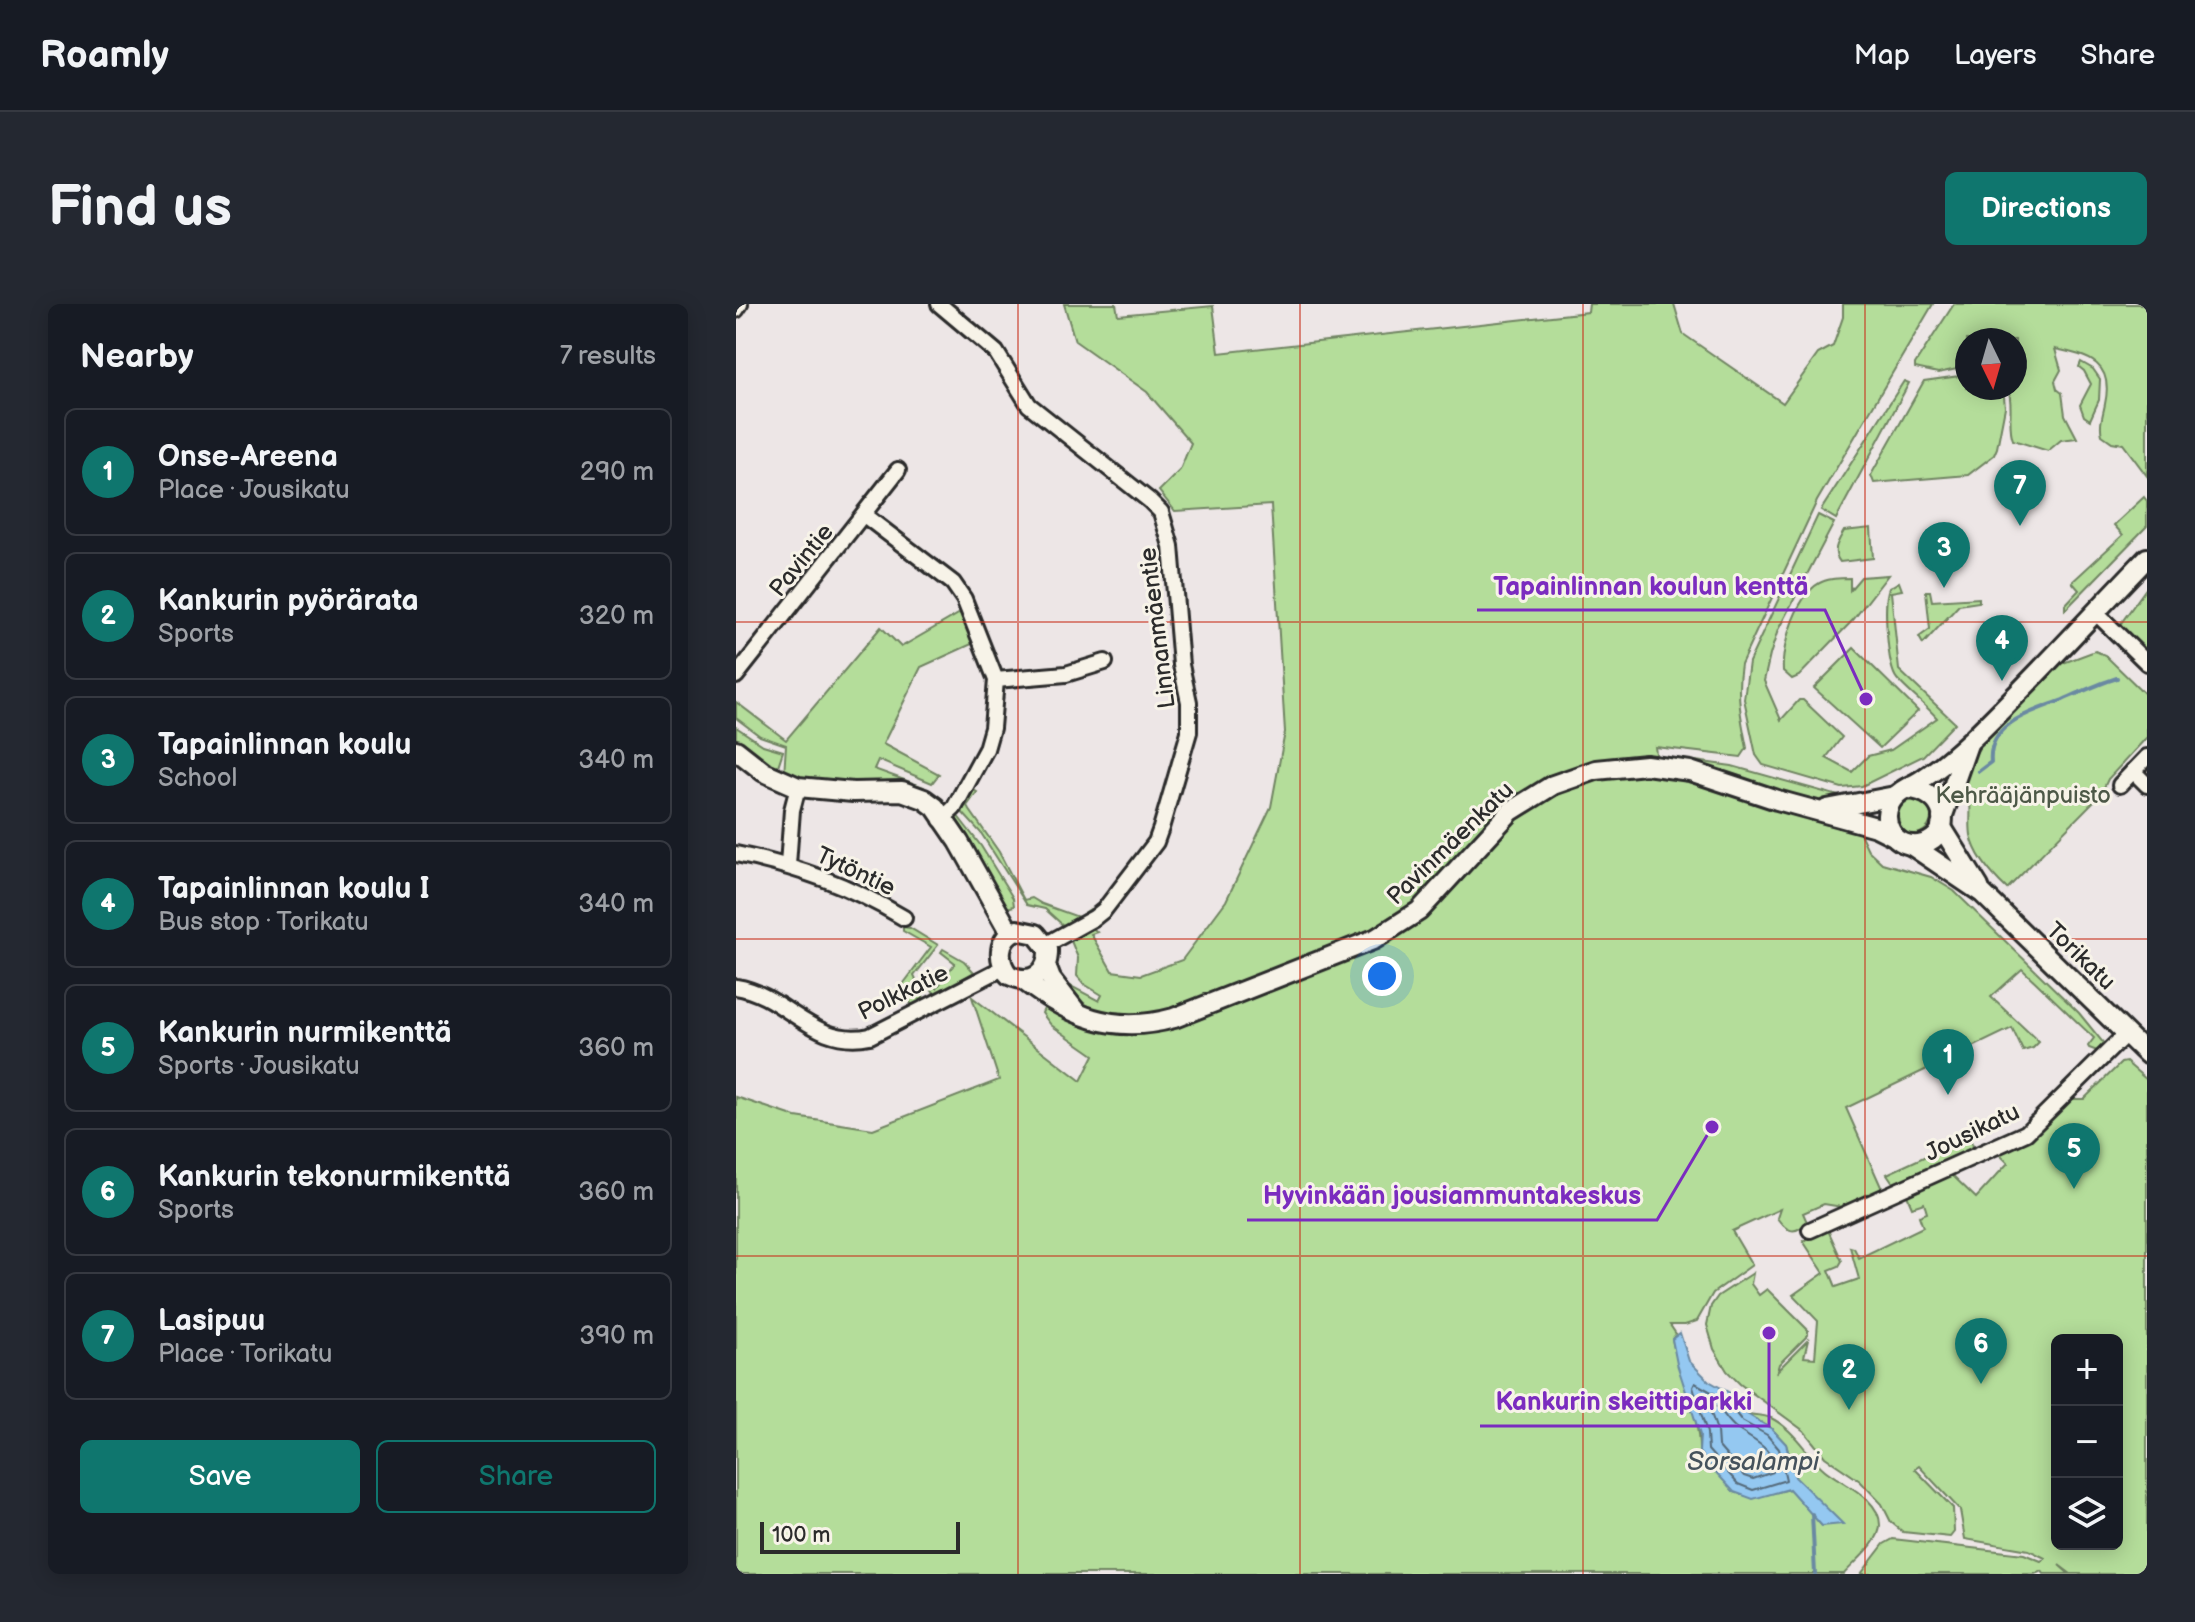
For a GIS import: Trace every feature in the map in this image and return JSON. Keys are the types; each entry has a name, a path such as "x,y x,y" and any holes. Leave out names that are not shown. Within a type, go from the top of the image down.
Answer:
{"street":[{"path":"736,310 740,304"},
{"name":"Linnanmäentie","path":"939,304 996,352 1029,405 1161,512 1171,546 1181,665 1190,717 1189,732 1161,828 1147,855 1104,910 1047,944"},
{"name":"Pavintie","path":"736,676 898,470"},
{"path":"864,515 953,583 964,599 996,680 992,728 986,749 954,808 941,820"},
{"path":"1969,741 1942,822 1931,840 1911,845 1900,842 1888,829 1887,813 1901,792 1969,741 2147,558"},
{"path":"2095,612 2147,663"},
{"path":"996,680 1066,674 1105,662"},
{"path":"736,750 764,772 798,787 853,792 902,791 914,794 935,807 941,820 959,842 1010,933"},
{"path":"2120,785 2147,757"},
{"name":"Pavinmäenkatu","path":"1023,980 1065,1009 1107,1023 1153,1024 1352,950 1386,933 1419,911 1511,811 1553,785 1596,770 1646,765 1674,768 1876,827 1894,836"},
{"path":"2133,771 2147,785"},
{"path":"788,865 792,810 798,787"},
{"path":"1901,792 1918,789 1932,796 1938,801 1942,822"},
{"name":"Pavinmäenkatu","path":"1819,810 1859,805 1901,792"},
{"name":"Torikatu","path":"1942,822 1982,893"},
{"name":"Torikatu","path":"1911,845 1982,893 2147,1054"},
{"name":"Tytöntie","path":"736,854 788,865 853,891 904,918"},
{"path":"1046,966 1036,977 1023,980 1009,975 1003,968 1000,952 1010,933 1017,930 1036,934 1047,944 1046,966 1051,979 1076,1011"},
{"name":"Polkkatie","path":"736,987 755,991 828,1035 857,1039 870,1036 1003,968"},
{"name":"Jousikatu","path":"1810,1230 2026,1133 2126,1034"}],"green space":[{"path":"1064,304 1116,304 1118,315 1213,306 1219,353 1588,312 1589,304 1674,304 1683,334 1783,403 1818,354 1833,346 1843,317 1843,304 1933,304 1817,501 1741,664 1739,696 1747,748 1741,757 1655,747 1659,774 1672,775 1858,829 1868,850 1882,863 1931,877 1954,891 2079,1013 2105,1045 2100,1052 2089,1048 2094,1038 2022,969 1991,997 2039,1042 2023,1051 2012,1028 1846,1108 1882,1189 1878,1196 1848,1208 1824,1204 1803,1213 1807,1222 1795,1230 1787,1229 1777,1218 1780,1209 1732,1231 1752,1265 1713,1293 1697,1321 1670,1325 1676,1334 1672,1339 1693,1409 1699,1452 1734,1492 1753,1498 1790,1489 1822,1526 1795,1477 1786,1444 1772,1429 1747,1414 1760,1415 1779,1423 1818,1464 1874,1507 1879,1532 1872,1545 1844,1574 736,1574 736,1097 796,1117 873,1129 999,1080 972,997 1081,1081 1094,1055 1051,1025 1042,1013 1046,1004 1085,1026 1094,1009 1079,1000 1068,987 1099,1001 1102,995 1077,976 1078,958 1071,941 1093,928 1097,932 1091,934 1112,971 1141,975 1182,960 1226,901 1271,807 1285,732 1271,505 1175,511 1159,491 1180,470 1191,443 1147,392 1075,341"},
{"path":"1954,304 2147,304 2147,476 2123,444 2112,442 2102,435 2106,379 2096,364 2079,355 2055,349 2061,370 2055,381 2062,393 2065,415 2077,438 2061,440 2048,451 2013,440 2010,400 2027,400 2027,328 1955,328 1955,369 1938,373 1915,368"},
{"path":"2081,362 2093,369 2100,379 2099,400 2090,420 2084,416 2080,405 2091,384 2079,367"},
{"path":"1955,377 1955,400 2004,400 1994,455 1968,475 1874,483 1871,475 1924,381"},
{"path":"1904,381 1909,383 1836,519 1821,510"},
{"path":"2144,497 2147,501 2147,526 2065,610 2065,605 2079,590 2072,582 2123,535 2114,525"},
{"path":"1818,515 1834,523 1778,630 1764,681 1781,720 1799,700 1803,700 1842,737 1826,758 1852,772 1868,756 1891,750 1937,718 1897,679 1894,672 1888,648 1886,606 1889,588 1899,582 1902,590 1891,592 1899,670 1955,723 1923,756 1862,786 1842,788 1763,765 1756,755 1744,699 1749,662"},
{"path":"1871,528 1873,558 1840,562 1836,550 1844,531"},
{"path":"1888,575 1853,620 1799,676 1792,679 1783,671 1788,633 1799,607 1815,586 1830,579 1850,578 1850,590 1861,577"},
{"path":"2147,587 2147,653 2119,626"},
{"path":"1926,591 1930,591 1932,601 1979,598 1979,602 1959,605 1923,644 1919,637 1930,629"},
{"path":"962,612 974,643 921,667 883,744 939,774 932,783 878,760 874,769 925,790 829,785 784,775 786,745 760,736 736,718 736,702 786,740 881,627 901,647"},
{"path":"1854,648 1918,711 1880,748 1814,688"},
{"name":"Kehrääjänpuisto","path":"2095,651 2105,655 2147,696 2147,737 2108,779 2101,794 2007,889 1976,850 1971,835 1970,798 1960,778 1983,742 2059,660 2063,663"},
{"path":"736,727 763,745 783,751 775,771 736,743"},
{"path":"1671,760 1732,766 1842,797 1834,803 1786,796"},
{"path":"972,789 977,792 967,806 999,852 1024,900 1032,898 1078,917 1090,909 1093,913 1065,927 1045,909 1027,905 981,833 961,811"},
{"path":"1914,800 1926,805 1931,817 1926,829 1914,834 1902,829 1897,817 1902,805"},
{"path":"957,815 981,846 1013,898 1014,906 1007,908 956,825"},
{"path":"903,927 938,945 914,976 925,1000 913,1007 901,987 931,947 903,931"},
{"path":"943,949 964,961 974,972 935,995 928,982 937,988 955,963 941,952"},
{"path":"2126,1062 2147,1080 2147,1574 2071,1574 2059,1565 2069,1574 2044,1574 2042,1571 2035,1574 1861,1574 1884,1544 1893,1539 2024,1554 2041,1561 2045,1558 2029,1550 1965,1539 1960,1510 1919,1466 1915,1469 1953,1508 1954,1532 1950,1537 1903,1532 1891,1522 1882,1504 1860,1481 1825,1457 1804,1431 1727,1371 1714,1349 1707,1325 1711,1306 1718,1296 1753,1273 1751,1284 1759,1295 1767,1289 1808,1330 1808,1335 1779,1364 1777,1371 1808,1340 1804,1357 1815,1358 1818,1321 1793,1295 1824,1273 1803,1241 1828,1230 1842,1261 1839,1266 1829,1270 1836,1287 1859,1279 1850,1247 1854,1248 1859,1258 1923,1227 1919,1216 1927,1213 1924,1203 1912,1207 1906,1193 1950,1173 1976,1198 2008,1163 1997,1152 2067,1099 2084,1099 2121,1063"},
{"path":"1969,1136 1975,1151 1896,1187 1887,1174"}],"water":[{"name":"Sorsalampi","path":"1680,1333 1689,1361 1709,1381 1730,1393 1747,1414 1772,1429 1786,1444 1795,1477 1843,1524 1822,1526 1789,1489 1753,1499 1734,1492 1711,1467 1699,1452 1700,1435 1677,1364 1672,1339"}],"waterway":[{"path":"1979,771 1991,762 1997,737 2015,720 2117,678"},
{"path":"1812,1514 1815,1574"}],"place":[{"name":"Lasipuu","path":"2020,526"},
{"name":"Tapainlinnan koulu","path":"1944,588"},
{"name":"Tapainlinnan koulu I","path":"2002,681"},
{"name":"Tapainlinnan koulun kenttä","path":"1866,699"},
{"name":"Onse-Areena","path":"1948,1095"},
{"name":"Hyvinkään jousiammuntakeskus","path":"1712,1127"},
{"name":"Kankurin nurmikenttä","path":"2074,1189"},
{"name":"Kankurin skeittiparkki","path":"1769,1333"},
{"name":"Kankurin tekonurmikenttä","path":"1981,1384"},
{"name":"Kankurin pyörärata","path":"1849,1410"}]}
